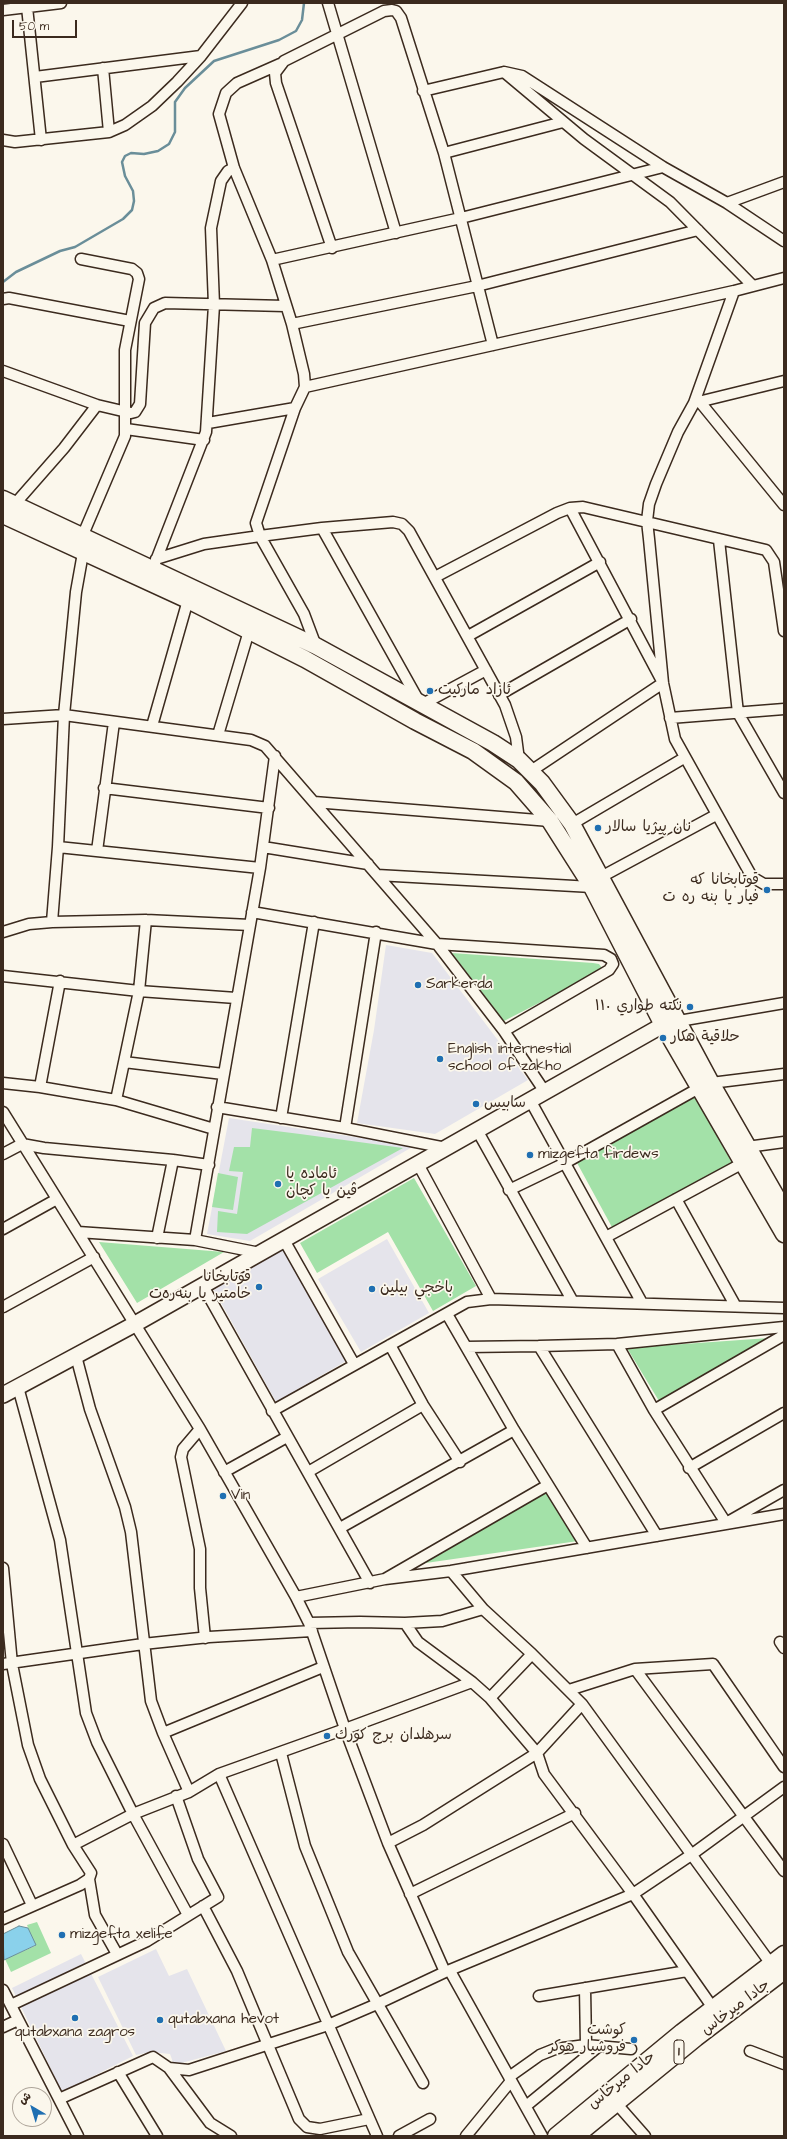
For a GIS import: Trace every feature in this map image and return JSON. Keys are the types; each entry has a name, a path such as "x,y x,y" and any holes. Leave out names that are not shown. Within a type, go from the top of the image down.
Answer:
{"main road":[{"path":"7,506 248,631 316,646 421,705 493,743 519,760 531,771 550,792 572,824 596,882 670,1023 705,1085 743,1163 784,1234"},
{"path":"82,545 154,564 485,758 516,782 550,821 596,882"},
{"path":"3,1395 135,1324 530,1100 670,1023"},
{"path":"705,1085 747,1147 782,1204"},
{"name":"حادا ميرخاس","path":"556,2136 713,2008 777,1968 784,1954"},
{"name":"جادا ميرخاس","path":"576,2136 777,1968"}],"street":[{"path":"3,10 61,3"},
{"path":"3,140 15,142 109,132 125,125 152,106 201,56 242,3"},
{"path":"328,3 336,35 396,233"},
{"path":"27,7 40,140"},
{"path":"316,646 304,614 260,536 256,523 295,408 305,387 304,374 292,324 285,306 272,260 234,168 219,114 226,93 237,83 280,64 336,35 388,10 396,11 401,18 444,153 493,345"},
{"path":"35,77 201,56"},
{"path":"280,64 275,73 276,82 332,248"},
{"path":"103,68 109,132"},
{"path":"423,91 504,72 516,74 528,79 663,167 727,203 784,241"},
{"path":"504,72 564,122 670,202 752,285"},
{"path":"444,153 564,122"},
{"path":"272,260 332,248 461,218 663,167"},
{"path":"154,564 204,440 208,423 214,305 211,228 221,181 228,171 234,168"},
{"path":"727,203 784,182"},
{"path":"292,324 477,286 698,230"},
{"path":"52,922 58,847 64,715 82,545 121,448 126,430 124,388 126,350 130,320 139,279 137,273 132,269 81,259"},
{"path":"305,387 734,291 752,285 784,278"},
{"path":"734,291 697,403 678,432 656,484 649,504 647,520 663,683 675,739 684,758 754,880 764,884 784,884"},
{"path":"3,299 9,298 130,320"},
{"path":"3,370 97,405 126,413 135,412 140,404 145,323 150,312 165,303 285,306"},
{"path":"697,403 784,381"},
{"path":"697,403 784,505"},
{"path":"7,506 64,448 97,405"},
{"path":"208,423 295,408"},
{"path":"126,430 204,440"},
{"path":"435,577 570,508 583,507 647,520 719,540 761,548 770,553 774,562 784,631"},
{"path":"570,508 631,619 663,683"},
{"path":"154,564 204,544 322,528 399,523 409,531 468,636 499,695 513,726 519,760"},
{"path":"322,528 421,705 486,670"},
{"path":"719,540 738,713 784,793"},
{"path":"468,636 600,562"},
{"path":"152,726 188,600"},
{"path":"499,695 631,619"},
{"path":"218,735 248,631"},
{"path":"531,771 663,683"},
{"path":"670,718 784,709"},
{"path":"3,719 64,715 218,735 258,742 275,756 437,944 504,1031 545,1092"},
{"path":"97,851 104,788 114,722"},
{"path":"195,1240 209,1165 217,1107 236,998 260,868 275,756"},
{"path":"572,824 684,758"},
{"path":"104,788 269,808"},
{"path":"314,802 550,821"},
{"path":"377,875 596,882 716,815"},
{"path":"58,847 260,868"},
{"path":"263,847 368,864"},
{"path":"252,912 376,932 437,944 604,955 611,959 613,964 609,970 504,1031"},
{"path":"116,1100 139,991 146,920"},
{"path":"3,932 29,924 52,922 146,920 250,925"},
{"path":"282,1118 314,922"},
{"path":"345,1128 376,932"},
{"path":"3,976 60,981 139,991 236,998"},
{"path":"40,1087 60,981"},
{"path":"670,1023 784,1003"},
{"path":"124,1062 223,1074"},
{"path":"509,1190 565,1163 705,1085 784,1074"},
{"path":"3,1083 40,1087 116,1100 214,1129"},
{"path":"530,1100 642,1303"},
{"path":"217,1107 345,1128 446,1148"},
{"path":"3,1112 200,1429 296,1597 311,1627 323,1667 345,1729 388,1843 410,1894 448,1972 542,2136"},
{"path":"477,1130 509,1190 572,1300"},
{"path":"747,1147 784,1142"},
{"path":"3,1154 22,1144 44,1148 173,1160 209,1165"},
{"path":"158,1238 173,1160"},
{"path":"606,1237 743,1163"},
{"path":"418,1164 491,1299"},
{"path":"3,1229 57,1199"},
{"path":"676,1199 735,1305"},
{"path":"78,1232 195,1240 260,1253"},
{"path":"284,1240 354,1364"},
{"path":"3,1307 94,1257"},
{"path":"203,1286 272,1411 370,1582"},
{"path":"272,1411 467,1302 491,1299 572,1300 784,1308"},
{"path":"447,1314 514,1430 587,1548"},
{"path":"466,1347 617,1344 784,1327"},
{"path":"654,1410 784,1335"},
{"path":"617,1344 689,1468 726,1523"},
{"path":"390,1345 423,1405 460,1462"},
{"path":"540,1346 657,1536"},
{"path":"76,1356 90,1409 125,1507 131,1532 143,1644 152,1701 163,1733 189,1792"},
{"path":"18,1387 60,1540 79,1655 86,1712 97,1742 133,1814 188,1914"},
{"path":"308,1472 423,1405"},
{"path":"689,1468 784,1413"},
{"path":"200,1429 183,1449 181,1456 200,1549 200,1588 205,1638"},
{"path":"340,1528 460,1462 514,1430"},
{"path":"224,1472 287,1437"},
{"path":"385,1579 548,1486"},
{"path":"726,1523 784,1490"},
{"path":"296,1597 385,1579 451,1571 784,1514"},
{"path":"3,1568 7,1664 28,1745 40,1779 73,1845 91,1873 89,1879 95,1914 117,1954"},
{"path":"451,1571 483,1609 532,1654 582,1704 691,1855 777,1968"},
{"path":"7,1664 79,1655 143,1644 360,1622 405,1623 452,1620 483,1609"},
{"path":"405,1623 418,1642 472,1682 490,1698 537,1753 544,1774 633,1894 713,2008"},
{"path":"490,1698 532,1654"},
{"path":"569,1690 636,1670 713,1664 784,1767"},
{"path":"163,1733 323,1667"},
{"path":"636,1670 784,1869"},
{"path":"73,1845 133,1814 189,1792 219,1774 282,1753 472,1682"},
{"path":"388,1843 423,1825 537,1753 582,1704"},
{"path":"282,1753 305,1846 348,1952 423,2083"},
{"path":"219,1774 377,2136"},
{"path":"169,2068 189,2070 328,2025 448,1972 633,1894 691,1855 784,1787"},
{"path":"11,2005 147,1941 188,1914 218,1898 218,1894 198,1859 176,1796"},
{"path":"410,1894 575,1814"},
{"path":"3,1844 32,1905"},
{"path":"3,1919 80,1885 89,1879"},
{"path":"203,1906 237,1971 299,2119 307,2128 320,2129 369,2119"},
{"path":"539,1996 687,1971"},
{"path":"585,1988 586,2045"},
{"path":"3,1990 78,2136"},
{"path":"3,2027 18,2020"},
{"path":"466,2136 510,2079 526,2064 547,2052 570,2046 586,2045 631,2049"},
{"path":"526,2106 598,2047"},
{"path":"750,2050 784,2064"},
{"path":"59,2099 153,2057 169,2068 210,2123 231,2136"},
{"path":"118,2072 157,2136"},
{"path":"616,2103 645,2136"},
{"path":"399,2136 430,2119"}],"shaded area":[{"name":"English internestial school of zakho","path":"386,945 432,953 528,1080 435,1134 357,1123 374,1030"},
{"path":"229,1118 414,1146 250,1241 207,1234"},
{"path":"387,1239 429,1313 361,1352 318,1279"},
{"path":"283,1247 346,1361 276,1402 214,1290"},
{"path":"156,1949 169,1976 187,1969 226,2051 174,2065 170,2054 151,2052 136,2055 98,1977"},
{"path":"81,1954 133,2056 62,2092 12,1988"}],"green space":[{"path":"452,953 593,963 599,964 602,968 597,973 504,1021"},
{"path":"694,1095 732,1163 613,1229 576,1161"},
{"path":"252,1128 403,1148 247,1234 217,1232 218,1211 237,1214 243,1172 229,1171 234,1147 250,1147"},
{"path":"218,1173 238,1177 233,1210 212,1207"},
{"path":"414,1178 476,1286 433,1311 388,1232 317,1273 300,1243"},
{"path":"99,1242 224,1252 137,1303"},
{"path":"769,1338 659,1401 627,1348"},
{"path":"548,1491 578,1541 419,1564"},
{"path":"37,1922 51,1953 11,1972 5,1959 35,1946 27,1925"}],"water":[{"path":"19,1926 28,1928 36,1945 4,1960 3,1934"}],"waterway":[{"path":"3,282 16,272 60,251 75,247 123,219 132,210 134,201 133,191 125,176 122,162 125,156 131,153 144,154 158,151 169,144 175,132 175,102 185,88 214,61 279,40 296,31 302,20 304,3"}],"place":[{"name":"ئازاد ماركيت","path":"430,691"},
{"name":"نان پيژيا سالار","path":"598,828"},
{"name":"قوتابخانا كه فيار يا بنه ره ت","path":"767,890"},
{"name":"Sarkerda","path":"418,985"},
{"name":"نكته طواري ١١٠","path":"690,1007"},
{"name":"حلاقية هكار","path":"663,1038"},
{"name":"English internestial school of zakho","path":"440,1059"},
{"name":"سابيس","path":"476,1104"},
{"name":"mizgefta firdews","path":"530,1155"},
{"name":"ئاماده یا ڤین یا کچان","path":"278,1184"},
{"name":"قوتابخانا خامتیر یا بنەرەت","path":"259,1287"},
{"name":"باخجي بيلين","path":"372,1289"},
{"name":"Vin","path":"223,1496"},
{"name":"سرهلدان برج كورك","path":"327,1736"},
{"name":"mizgefta xelife","path":"62,1935"},
{"name":"qutabxana zagros","path":"75,2018"},
{"name":"qutabxana hevot","path":"160,2020"},
{"name":"كوشت فروشيار هوكر","path":"634,2040"}]}
